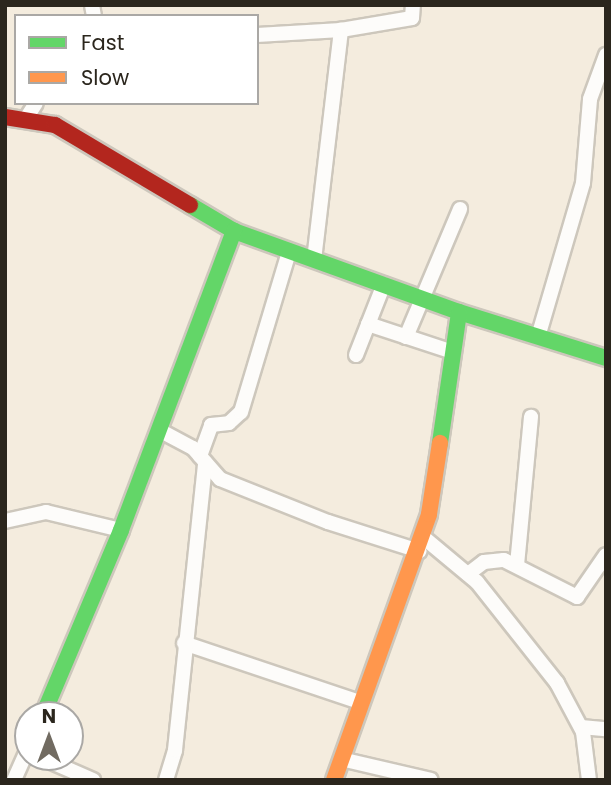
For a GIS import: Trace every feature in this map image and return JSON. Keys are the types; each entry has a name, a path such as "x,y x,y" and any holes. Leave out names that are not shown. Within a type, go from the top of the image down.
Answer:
{"street":[{"path":"259,35 341,30 412,18 413,5"},
{"path":"314,260 341,30"},
{"path":"538,337 583,183 590,99 606,55"},
{"path":"24,120 35,105"},
{"path":"5,117 55,125 234,231 459,312 606,358"},
{"path":"406,337 460,209"},
{"path":"49,701 121,530 234,231"},
{"path":"166,780 175,750 184,642 201,531 203,459 211,425 229,423 241,412 289,252"},
{"path":"356,355 384,285"},
{"path":"334,780 421,544 459,312"},
{"path":"369,324 453,352"},
{"path":"517,565 531,417"},
{"path":"159,430 203,459 232,485 421,544 468,575 557,683 581,727 589,780"},
{"path":"5,521 46,512 121,530"},
{"path":"468,575 494,559 517,565 577,597 606,555"},
{"path":"184,642 362,703"},
{"path":"581,727 606,729"},
{"path":"341,759 431,780"},
{"path":"73,771 93,780"}],"traffic: fast":[{"path":"190,205 234,231 459,312 606,358"},
{"path":"49,701 121,530 234,231"},
{"path":"440,443 459,312"}],"traffic: slow":[{"path":"334,780 429,514 440,443"}],"traffic: jam":[{"path":"5,117 55,125 190,205"}]}
